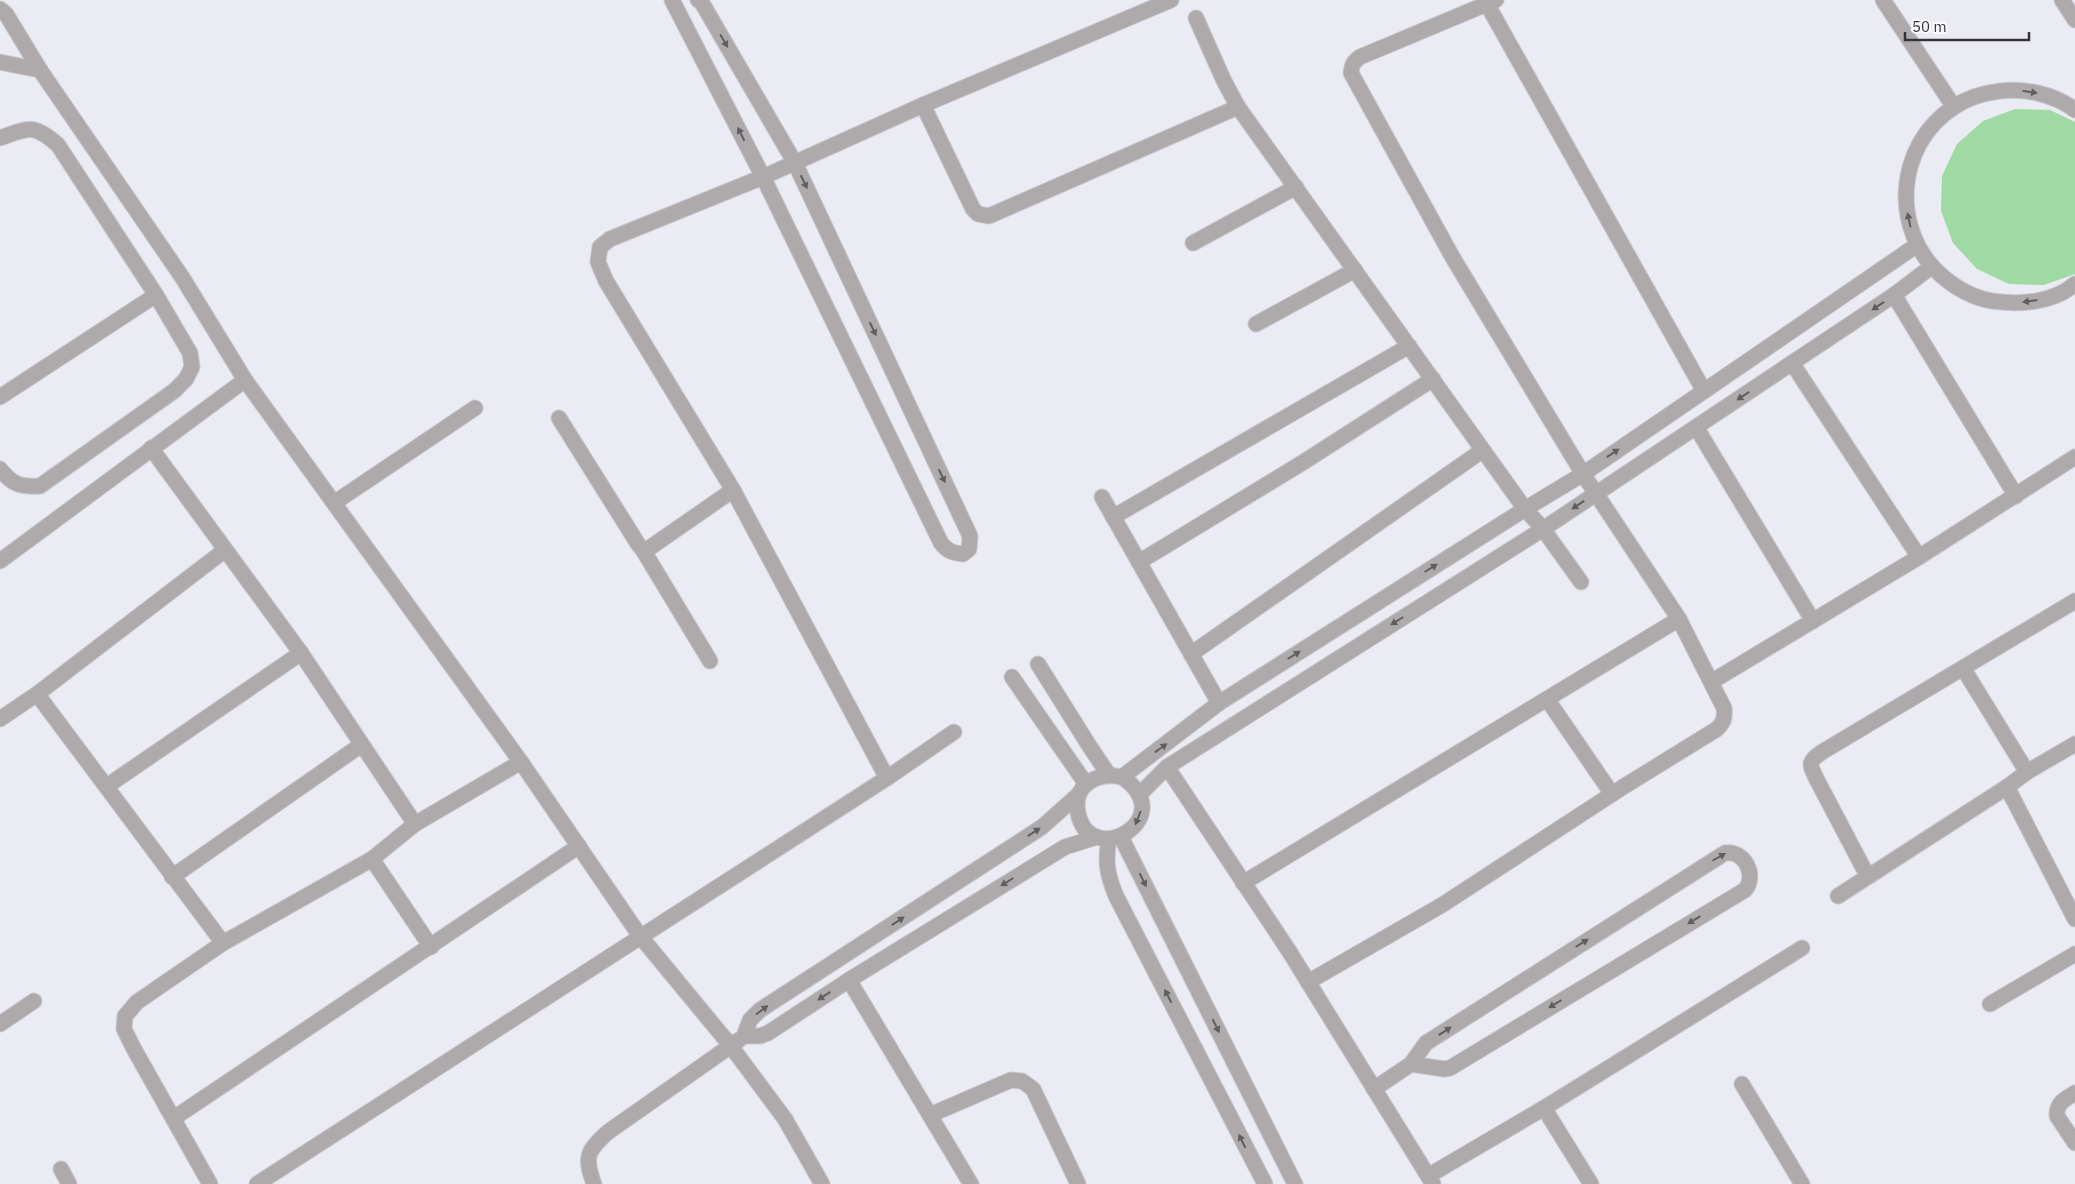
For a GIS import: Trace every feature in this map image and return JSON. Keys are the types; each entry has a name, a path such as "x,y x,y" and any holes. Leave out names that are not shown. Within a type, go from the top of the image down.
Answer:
{"street":[{"path":"672,0 764,177 941,544 945,549 953,553 963,554 969,549 970,536 795,163 702,2 698,0"},
{"path":"887,778 733,490 606,281 598,262 600,247 610,239 764,177 923,105 1171,0"},
{"path":"1883,0 1954,107"},
{"path":"2062,0 2075,20"},
{"path":"1308,982 1442,905 1612,794 1717,729 1723,724 1724,708 1679,619 1583,474 1452,258 1352,73 1352,66 1355,61 1360,57 1492,2 1704,391"},
{"path":"0,9 6,14 40,70 182,277 245,380 521,762 640,936 730,1045 785,1119 822,1184"},
{"path":"1196,18 1224,81 1238,107 1483,450 1581,582"},
{"path":"0,62 40,70"},
{"path":"2074,287 2044,300 2013,304 1983,299 1954,287 1931,267 1917,245 1913,236 1905,200 1910,164 1926,132 1954,107 1982,94 2014,89 2045,94 2075,110"},
{"path":"923,105 973,209 983,216 989,216 1238,107"},
{"path":"0,138 29,128 43,132 58,145 156,295 190,353 192,367 186,379 174,391 40,486 22,487 8,479 0,469"},
{"path":"1193,243 1296,187"},
{"path":"744,1036 750,1020 760,1010 1042,827 1097,777 1116,776 1219,703 1525,508 1583,474 1917,245"},
{"path":"1139,795 1167,767 1543,529 1894,295 1931,267"},
{"path":"1256,324 1355,270"},
{"path":"0,398 156,295"},
{"path":"1894,295 2016,496"},
{"path":"1113,516 1409,346"},
{"path":"1792,363 1919,557"},
{"path":"1139,562 1302,463 1433,379"},
{"path":"0,561 245,380"},
{"path":"334,503 475,408"},
{"path":"559,418 643,550 710,662"},
{"path":"1696,428 1813,621"},
{"path":"152,448 301,653 361,745 416,824"},
{"path":"1191,654 1483,450"},
{"path":"1710,682 1919,557 2075,457"},
{"path":"643,550 733,490"},
{"path":"1102,497 1219,703"},
{"path":"0,719 37,694 225,550"},
{"path":"1867,876 1810,763 1822,752 2075,602"},
{"path":"1243,883 1679,619"},
{"path":"107,786 301,653"},
{"path":"594,1184 589,1171 587,1156 594,1144 730,1045 744,1036 760,1036 768,1033 849,980 1065,847 1109,838 1132,830 1139,820 1142,807 1139,795 1132,784 1116,776 1090,748 1038,664"},
{"path":"1963,668 2027,772"},
{"path":"1012,677 1083,789"},
{"path":"37,694 222,942"},
{"path":"1547,699 1612,794"},
{"path":"257,1184 887,778 954,732"},
{"path":"1838,896 2007,787 2027,772 2075,744"},
{"path":"172,877 361,745"},
{"path":"210,1184 124,1029 125,1016 137,1002 222,942 372,859 416,824 521,762"},
{"path":"1167,767 1308,982 1430,1180 1802,948"},
{"path":"2007,787 2075,919"},
{"path":"1083,789 1077,807 1079,819 1086,830 1109,838 1295,1184"},
{"path":"1109,838 1106,860 1109,878 1116,896 1265,1184"},
{"path":"174,1118 579,846"},
{"path":"1374,1090 1410,1064 1426,1043 1725,853 1731,852 1747,864 1751,878 1750,884 1745,890 1450,1068 1444,1069 1410,1064"},
{"path":"372,859 431,946"},
{"path":"1990,1004 2075,954"},
{"path":"849,980 971,1184"},
{"path":"0,1024 34,1001"},
{"path":"930,1115 1010,1080 1022,1081 1033,1089 1078,1184"},
{"path":"1742,1084 1802,1184"},
{"path":"2075,1093 2062,1101 2056,1111 2057,1116 2075,1143"},
{"path":"1544,1108 1591,1184"},
{"path":"61,1169 69,1184"}],"green space":[{"path":"2015,109 2050,110 2075,122 2075,274 2044,285 2009,284 1977,269 1953,243 1941,211 1942,176 1957,144 1983,121"}]}
